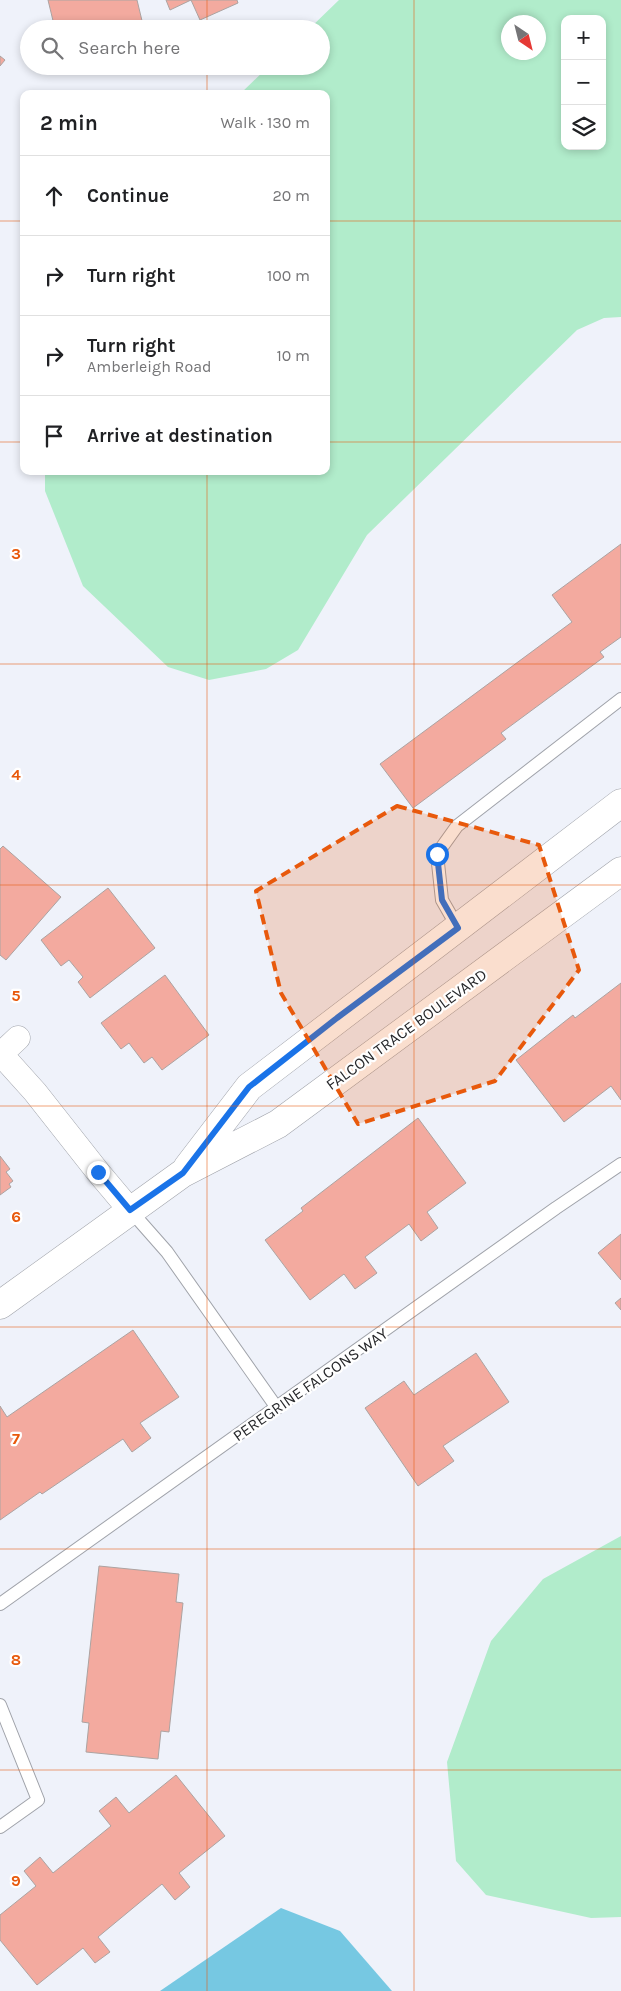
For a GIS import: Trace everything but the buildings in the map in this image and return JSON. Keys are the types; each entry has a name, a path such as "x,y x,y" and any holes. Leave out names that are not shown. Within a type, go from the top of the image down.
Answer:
{"street":[{"name":"FALCON TRACE BOULEVARD","path":"183,1173 249,1087 621,803"},
{"name":"FALCON TRACE BOULEVARD","path":"0,1305 183,1173 278,1124 621,871"},
{"path":"6,1048 35,1092 90,1163 130,1210"}],"lane":[{"path":"458,928 442,900 437,854 457,826 619,700"},
{"name":"PEREGRINE FALCONS WAY","path":"0,1604 621,1164"},
{"path":"130,1210 167,1252 277,1408"},
{"path":"0,1705 38,1800 0,1827"}],"highlighted area":[{"path":"397,806 539,845 579,970 495,1081 358,1124 281,993 256,891"}],"green space":[{"path":"339,0 621,0 621,317 604,318 577,330 367,535 298,650 266,669 209,680 168,667 83,586 45,491 45,475 330,475 330,90 244,90 260,75 330,75 330,20 318,20"},
{"path":"621,1536 621,1917 591,1918 486,1895 456,1861 447,1762 491,1641 543,1579"}],"water":[{"path":"281,1908 340,1931 392,1991 160,1991"}],"route":[{"path":"98,1172 130,1210 183,1173 249,1087 337,1018 458,928 442,900 437,854"}]}
